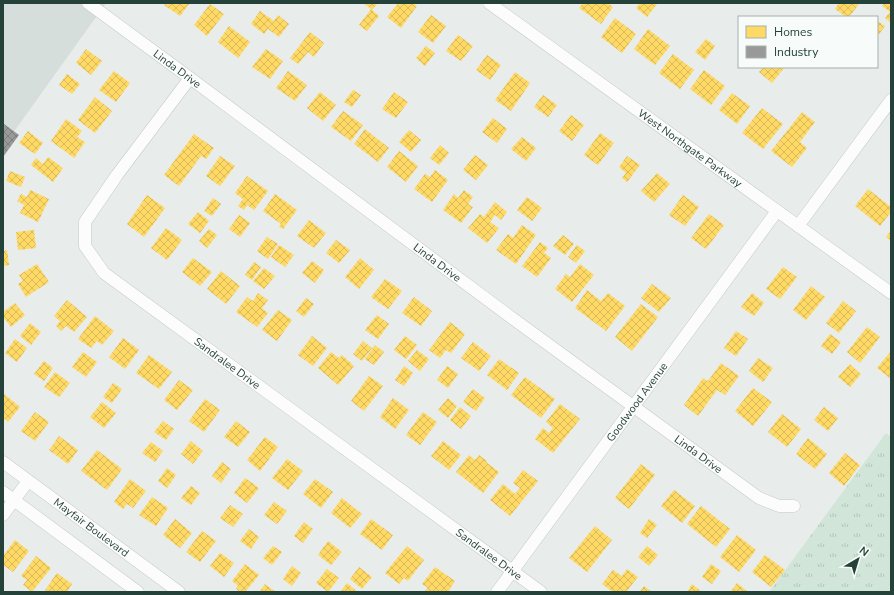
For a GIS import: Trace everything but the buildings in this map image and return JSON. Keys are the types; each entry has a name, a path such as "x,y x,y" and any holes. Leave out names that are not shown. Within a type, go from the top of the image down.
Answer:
{"street":[{"name":"Linda Drive","path":"88,3 512,318 759,498 779,506 794,506"},
{"name":"West Northgate Parkway","path":"489,3 891,293"},
{"name":"Sandralee Drive","path":"190,78 85,222 85,246 104,273 540,592"},
{"path":"798,226 891,100"},
{"name":"Goodwood Avenue","path":"497,592 777,211"},
{"name":"Mayfair Boulevard","path":"3,462 179,592"},
{"path":"3,515 28,481"},
{"path":"3,492 138,592"}],"shaded area":[{"path":"3,3 106,3 3,147"}],"green space":[{"path":"886,433 891,437 891,592 769,592"}]}
